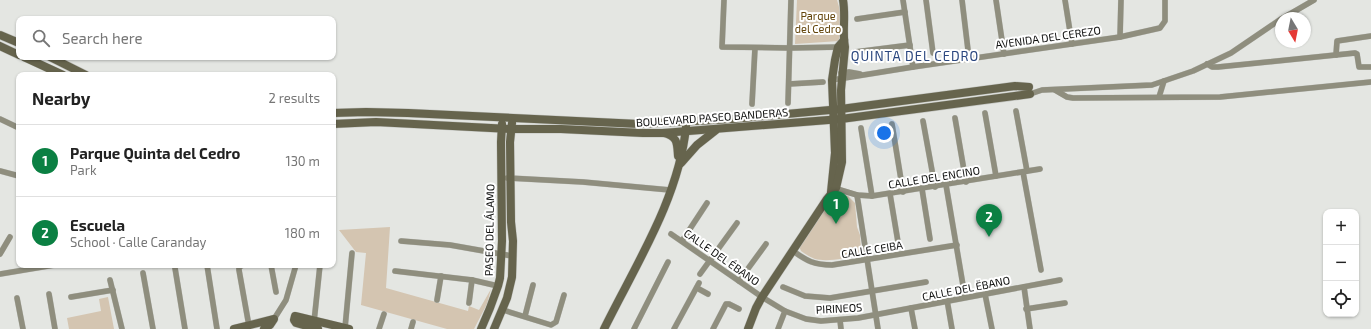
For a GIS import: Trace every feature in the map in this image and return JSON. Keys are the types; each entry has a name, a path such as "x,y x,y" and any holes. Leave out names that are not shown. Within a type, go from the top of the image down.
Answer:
{"main road":[{"path":"748,329 753,314 762,297 833,189 838,119 837,76 843,44 845,20 843,0"},
{"path":"0,35 16,42"},
{"path":"0,46 16,54"},
{"path":"30,60 56,72"},
{"path":"56,60 80,72"},
{"name":"BOULEVARD PASEO BANDERAS","path":"336,113 387,112 502,119 639,124 732,119 837,109 1015,86 1030,90"},
{"name":"BOULEVARD PASEO BANDERAS","path":"336,126 376,122 512,129 561,129 643,134 686,132 838,119 1030,90"},
{"name":"PASEO DEL ÁLAMO","path":"480,329 498,286 502,255 502,119"},
{"name":"PASEO DEL ÁLAMO","path":"494,329 503,310 510,284 512,256 511,178 513,119"},
{"path":"604,329 655,228 679,165 687,122"},
{"path":"679,165 697,144 719,129"},
{"path":"663,133 671,135 678,146 679,165"},
{"path":"234,329 274,319"},
{"path":"264,329 270,325 274,319"},
{"path":"315,326 347,328"}],"street":[{"path":"724,0 722,47 790,48 843,44"},
{"path":"788,103 791,0"},
{"path":"903,0 913,66"},
{"path":"926,0 933,53"},
{"path":"962,0 968,50"},
{"path":"996,0 1004,54"},
{"path":"1065,0 1072,44"},
{"path":"1120,37 1121,0"},
{"name":"AVENIDA DEL CEREZO","path":"837,76 862,74 1120,37 1162,27 1165,21 1166,0"},
{"name":"BOULEVARD PASEO BANDERAS","path":"1294,12 1314,0"},
{"path":"857,19 905,12"},
{"name":"BOULEVARD PASEO BANDERAS","path":"1030,90 1152,85 1231,53 1275,24"},
{"path":"1336,55 1337,41 1371,36"},
{"path":"855,52 910,45"},
{"path":"752,104 755,48"},
{"path":"1207,64 1212,67 1218,67 1355,53 1357,54 1359,67 1371,66"},
{"path":"1159,98 1164,81"},
{"path":"789,84 823,82"},
{"path":"1055,90 1067,97 1073,98 1220,97 1371,82"},
{"path":"1016,111 1041,270"},
{"path":"985,113 996,176"},
{"path":"955,118 966,182"},
{"path":"0,120 16,127"},
{"path":"923,121 935,187"},
{"path":"892,124 903,192"},
{"path":"861,128 872,196"},
{"name":"CALLE DEL ENCINO","path":"833,189 857,195 872,196 1040,169"},
{"path":"0,171 16,175"},
{"path":"501,178 584,182 670,190"},
{"path":"946,185 965,297"},
{"path":"922,189 930,239"},
{"path":"890,194 898,242"},
{"path":"857,195 878,329"},
{"path":"682,241 707,203"},
{"path":"700,274 737,223"},
{"name":"CALLE DEL ÉBANO","path":"671,234 762,297"},
{"path":"0,254 10,237"},
{"path":"502,240 512,241"},
{"path":"401,241 450,245 512,256"},
{"path":"739,281 766,244"},
{"name":"CALLE CEIBA","path":"793,251 812,263 832,265 957,245"},
{"path":"347,328 352,253"},
{"path":"634,329 668,262"},
{"path":"0,274 22,268"},
{"path":"175,268 185,329"},
{"path":"207,268 217,329"},
{"path":"240,268 249,326"},
{"path":"272,268 276,292"},
{"path":"274,319 286,300 295,268"},
{"path":"315,326 320,268"},
{"path":"395,270 472,280 498,286"},
{"path":"143,273 154,329"},
{"path":"437,300 441,276"},
{"path":"110,280 122,329"},
{"path":"469,303 472,280"},
{"name":"CALLE DEL ËBANO","path":"875,315 947,300 1060,280"},
{"path":"783,287 805,296 830,298 926,282"},
{"path":"525,316 533,285"},
{"path":"674,329 698,286 708,294"},
{"path":"1024,287 1030,329"},
{"path":"71,297 113,290"},
{"path":"49,294 55,329"},
{"path":"985,294 992,329"},
{"path":"503,310 551,325 556,322 564,295"},
{"name":"PIRINEOS","path":"762,297 785,311 806,319 840,320 875,315"},
{"path":"17,298 23,329"},
{"path":"947,300 952,329"},
{"path":"1026,309 1065,303"},
{"path":"713,329 726,304 739,309"},
{"path":"912,308 915,329"},
{"path":"778,329 785,311"},
{"path":"379,329 384,314"},
{"path":"840,320 841,329"},
{"path":"411,329 413,322"}],"green space":[{"name":"Parque del Cedro","path":"797,0 837,0 841,20 839,41 795,44"},
{"path":"835,193 848,196 855,203 861,251 846,258 826,260 815,259 801,251 799,246"},
{"path":"390,227 386,288 468,311 469,306 479,310 491,289 487,304 474,329 447,329 361,305 366,253 356,252 339,230"},
{"path":"108,297 114,329 69,329 67,318 101,311 99,299"}],"place":[{"name":"Parque Quinta del Cedro","path":"836,224"},
{"name":"Escuela","path":"989,237"}],"district":[{"name":"QUINTA DEL CEDRO","path":"915,56"}]}
